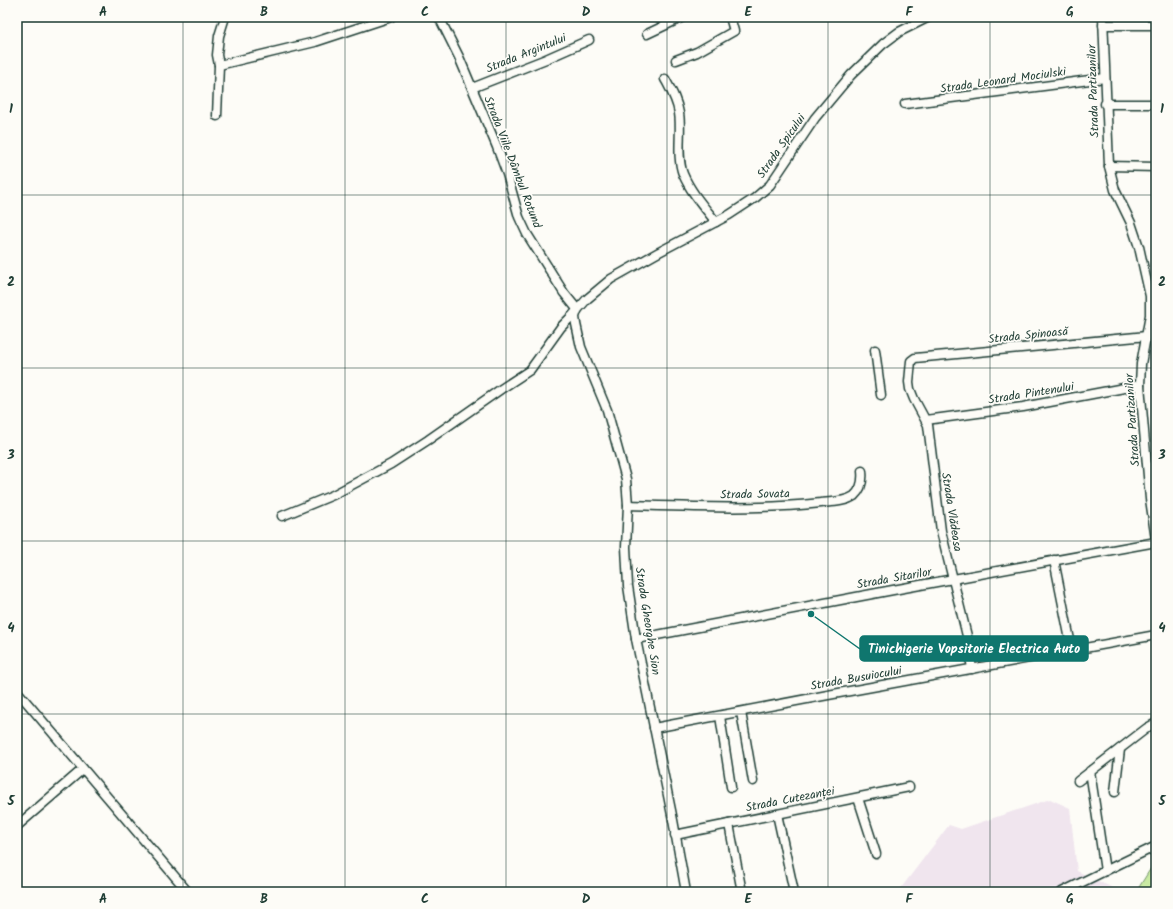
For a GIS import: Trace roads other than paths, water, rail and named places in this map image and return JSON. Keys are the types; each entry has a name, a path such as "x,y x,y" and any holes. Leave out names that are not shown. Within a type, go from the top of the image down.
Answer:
{"street":[{"path":"217,116 219,65 217,55 219,36 225,17"},
{"path":"219,65 315,42 391,17"},
{"name":"Strada Viile Dâmbul Rotund","path":"439,17 459,57 507,174 519,217 527,234 564,293 577,309"},
{"path":"647,34 682,17"},
{"path":"676,60 698,52 734,31 730,17"},
{"name":"Strada Spicului","path":"282,516 333,495 391,464 428,440 524,375 534,366 556,333 577,309 587,298 611,279 729,215 755,198 770,185 815,118 868,57 899,32 929,17"},
{"path":"1103,21 1156,25"},
{"name":"Strada Partizanilor","path":"1103,21 1105,104 1109,166 1115,190 1131,223 1139,247 1150,296 1152,324 1147,336 1141,364 1140,385 1150,499 1156,541"},
{"name":"Strada Argintului","path":"472,88 546,59 589,40"},
{"name":"Strada Leonard Mociulski","path":"905,104 1105,78"},
{"path":"665,79 677,101 681,166 683,174 701,203 716,222"},
{"path":"1105,104 1156,104"},
{"path":"1109,166 1156,167"},
{"name":"Strada Gheorghe Sion","path":"577,309 575,317 582,347 607,410 626,480 628,505 626,547 628,586 636,639 676,835 686,892"},
{"name":"Strada Spinoasă","path":"912,360 922,357 1147,336"},
{"path":"875,350 880,395"},
{"name":"Strada Vlădeasa","path":"912,360 909,382 911,394 926,420 930,434 941,531 967,636 972,669"},
{"name":"Strada Pintenului","path":"926,420 1022,407 1140,385"},
{"name":"Strada Sovata","path":"628,505 763,508 840,501 853,496 858,492 861,484 862,471"},
{"name":"Strada Sitarilor","path":"636,639 1156,541"},
{"path":"1054,560 1072,650"},
{"name":"Strada Busuiocului","path":"654,728 1156,635"},
{"path":"17,691 188,892"},
{"path":"740,712 753,781"},
{"path":"720,716 731,787"},
{"path":"1078,781 1147,728 1156,723"},
{"path":"1115,792 1120,749"},
{"path":"17,826 83,769"},
{"path":"1090,771 1105,870"},
{"name":"Strada Cutezanței","path":"676,835 909,787"},
{"path":"858,798 876,854"},
{"path":"777,814 794,892"},
{"path":"729,824 742,892"},
{"path":"1062,892 1156,846"}],"place":[{"name":"Tinichigerie Vopsitorie Electrica Auto","path":"811,614"}]}
